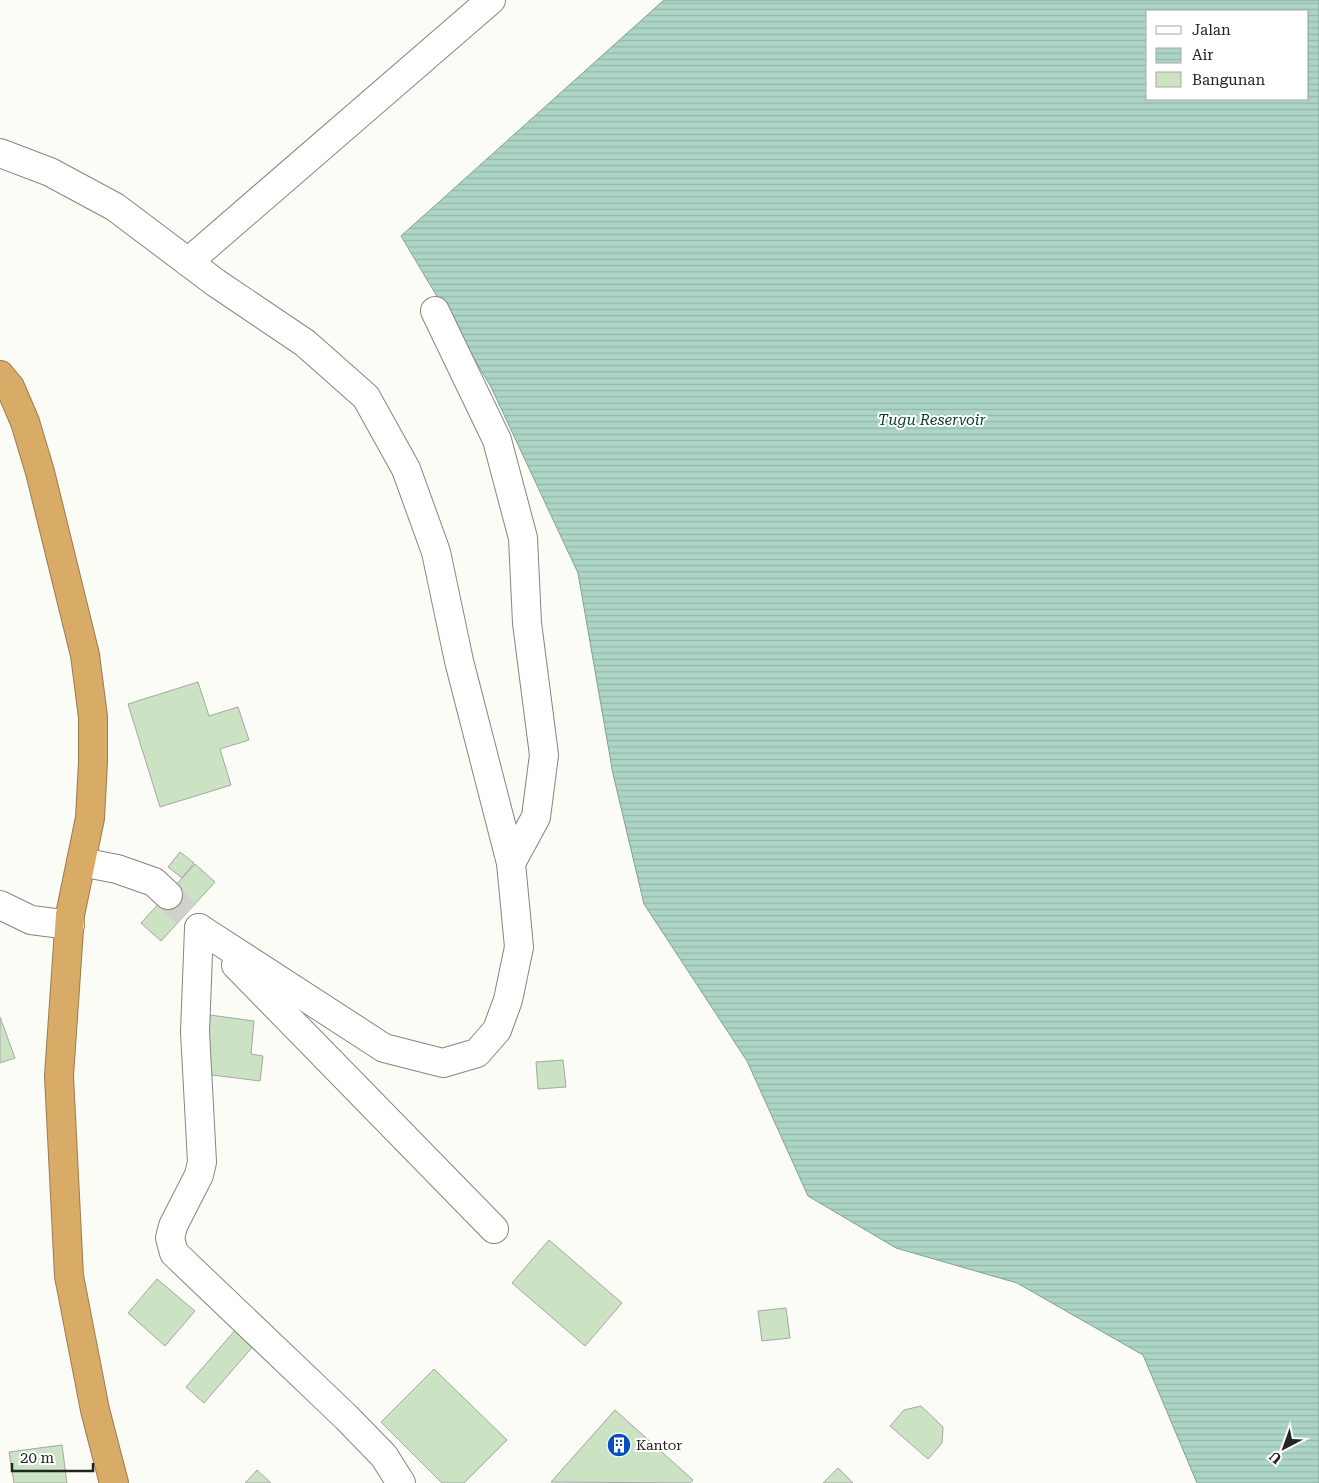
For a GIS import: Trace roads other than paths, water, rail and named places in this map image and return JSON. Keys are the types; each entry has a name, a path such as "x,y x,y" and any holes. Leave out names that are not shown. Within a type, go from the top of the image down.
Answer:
{"highway":[{"path":"0,375 10,387 25,422 53,519 85,654 93,717 90,818 70,915 59,1076 69,1276 95,1410 114,1483"}],"street":[{"path":"188,262 491,0"},
{"path":"0,154 50,172 115,207 188,262 305,343 366,397 406,469 436,552 459,661 511,863 519,947 508,1000 497,1030 477,1053 443,1063 384,1048 184,912"},
{"path":"435,311 497,440 523,538 527,623 544,755 536,817 511,863"},
{"path":"81,862 118,869 154,882 494,1229"},
{"path":"0,906 30,920 70,925"},
{"path":"184,912 195,1032 202,1162 199,1176 172,1226 170,1238 174,1253 346,1417 384,1456 401,1483"}],"water":[{"name":"Tugu Reservoir","path":"664,0 1319,0 1319,1483 1197,1483 1143,1355 1017,1283 896,1248 808,1196 747,1061 644,904 613,774 578,573 491,387 401,236"}],"tunnel":[{"path":"168,895 186,914"}],"place":[{"name":"Kantor","path":"619,1445"}]}
